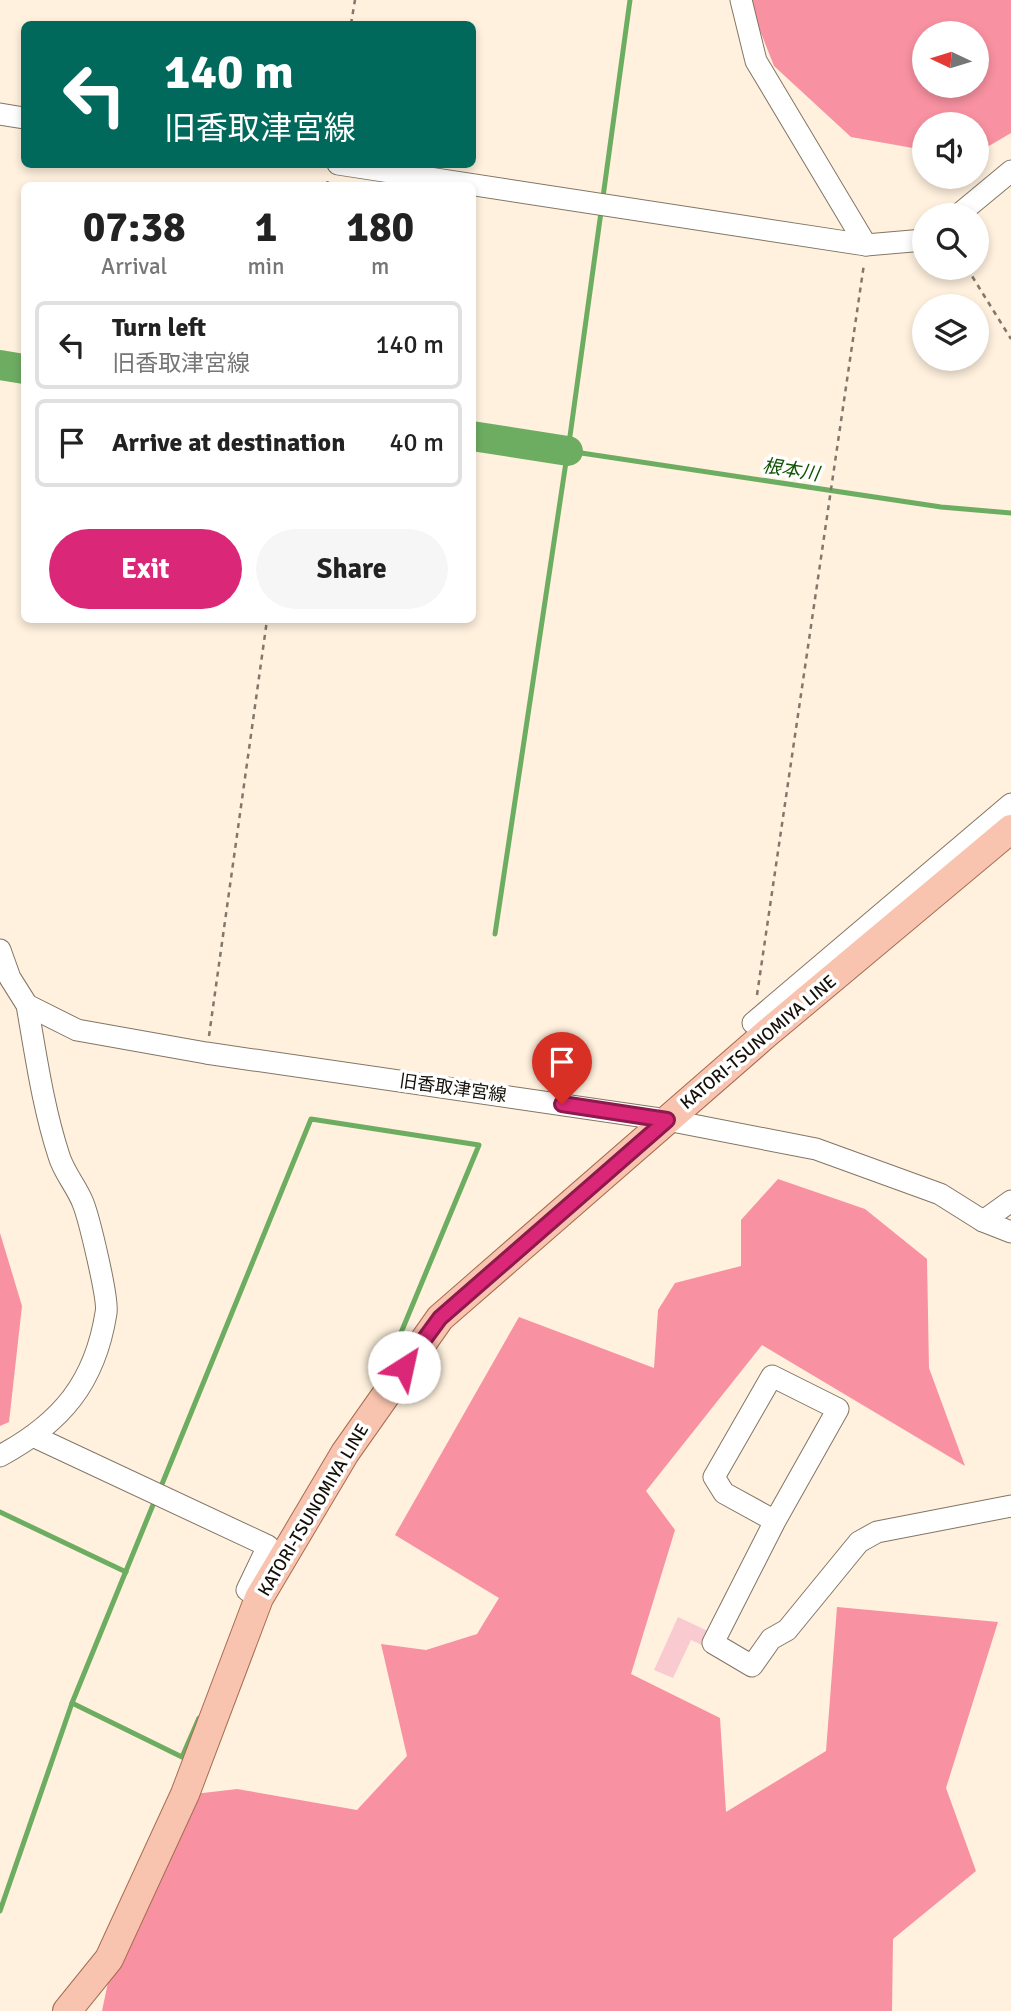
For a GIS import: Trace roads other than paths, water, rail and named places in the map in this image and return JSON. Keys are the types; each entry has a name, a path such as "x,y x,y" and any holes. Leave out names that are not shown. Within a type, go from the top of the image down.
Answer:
{"main road":[{"name":"KATORI-TSUNOMIYA LINE","path":"67,2011 109,1959 185,1794 259,1598 345,1453 440,1318 667,1120 1011,830"}],"street":[{"path":"741,0 756,61 866,245"},
{"path":"0,114 21,118"},
{"path":"364,168 455,182"},
{"path":"972,203 1011,171"},
{"path":"476,185 866,245 912,241"},
{"path":"753,1023 1011,804"},
{"path":"0,950 10,978 27,1005 41,1086 59,1159 83,1203 107,1310 91,1362 67,1408 35,1437 0,1456"},
{"name":"旧香取津宮線","path":"27,1005 77,1030 206,1053 667,1120 816,1149 940,1194 983,1221 1010,1233"},
{"path":"983,1221 1011,1201"},
{"path":"775,1521 724,1493 714,1477 772,1376 838,1409 775,1521 713,1643 752,1666 771,1639 788,1630 859,1542 877,1532 1011,1506"},
{"path":"35,1437 268,1546 247,1590 259,1598"}],"waterway":[{"path":"603,197 630,0"},
{"path":"570,436 601,212"},
{"path":"0,365 21,368"},
{"path":"476,437 568,451"},
{"name":"根本川","path":"568,451 941,507 1011,513"},
{"path":"495,934 566,462"},
{"path":"160,1489 311,1119 479,1145 383,1376"},
{"path":"0,1911 72,1703 155,1500"},
{"path":"0,1512 126,1572"},
{"path":"72,1703 182,1757 199,1718"}]}
